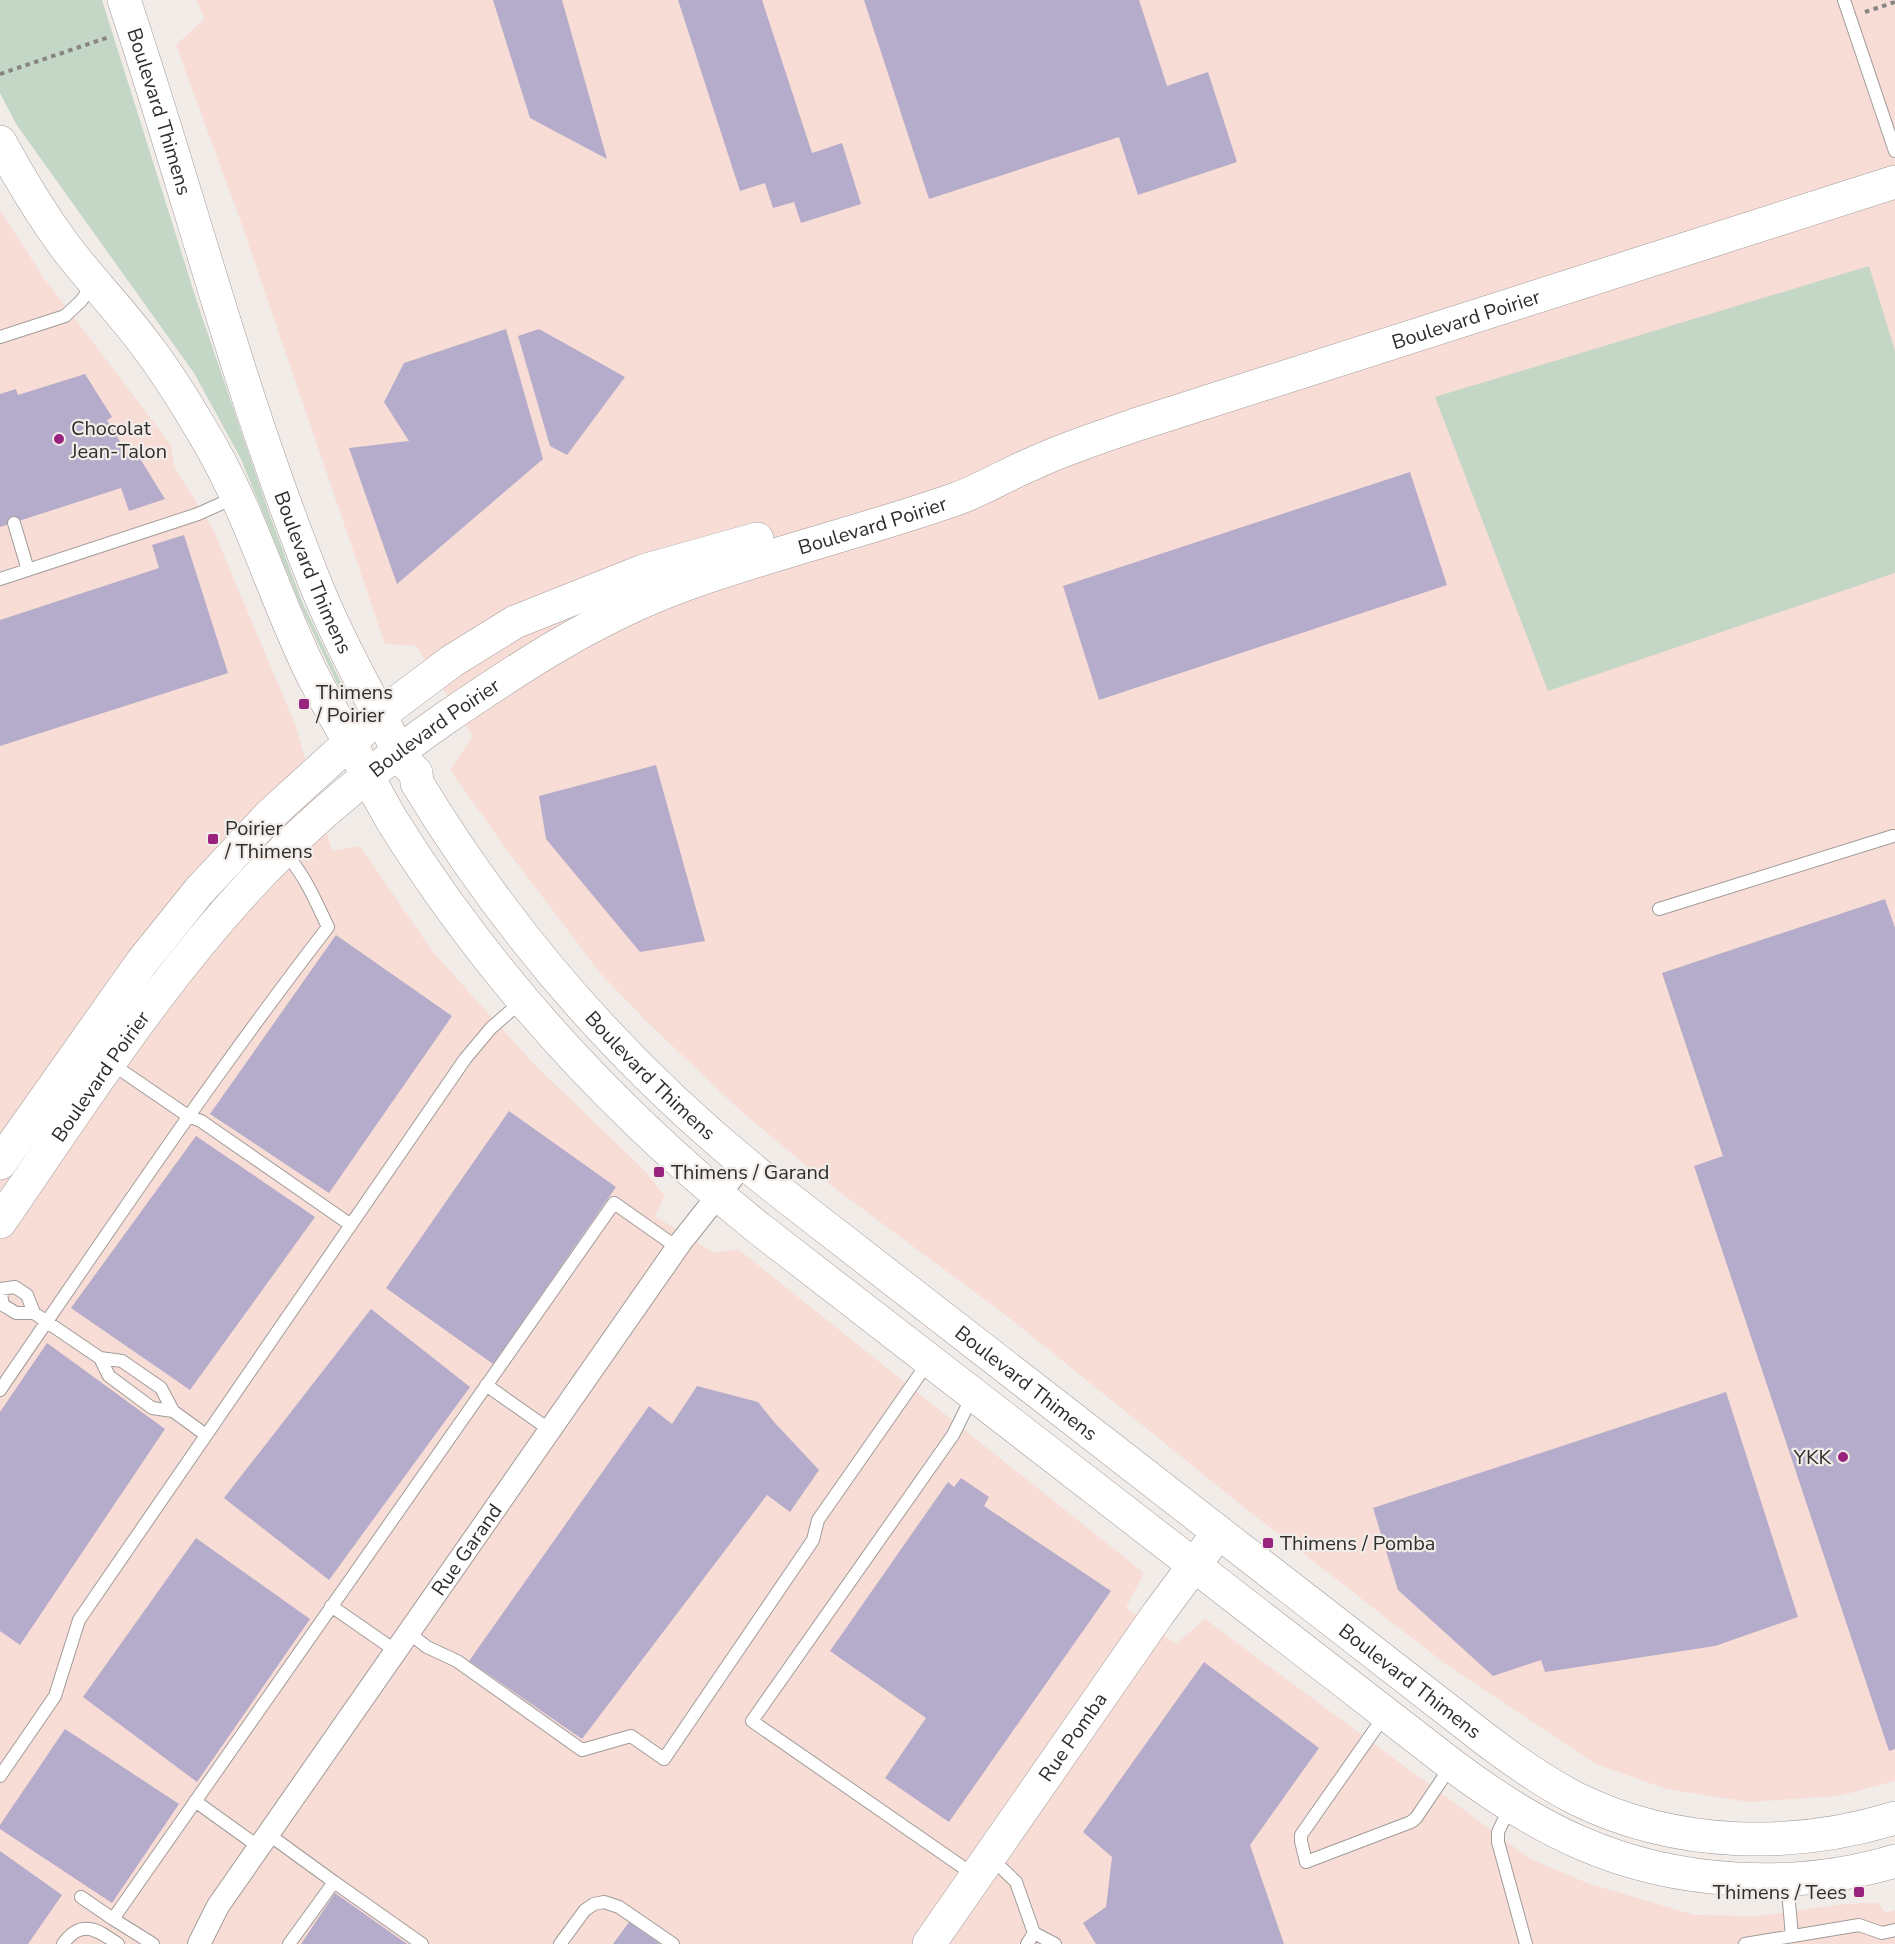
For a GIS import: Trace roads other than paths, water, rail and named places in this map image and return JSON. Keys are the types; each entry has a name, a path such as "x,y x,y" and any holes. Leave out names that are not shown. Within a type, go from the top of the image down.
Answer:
{"street":[{"name":"Boulevard Thimens","path":"126,10 293,526 332,622 399,752 416,774 417,783 471,867 545,963 635,1063 693,1119 744,1163 1505,1755 1551,1784 1604,1810 1631,1820 1687,1833 1744,1839 1830,1834 1895,1818"},
{"name":"Boulevard Thimens","path":"0,142 45,218 149,349 181,395 213,450 236,497 299,646 391,818 426,872 476,942 523,1000 621,1106 718,1195 1452,1765 1540,1824 1605,1853 1655,1867 1715,1877 1787,1879 1843,1873 1895,1861"},
{"name":"Boulevard Poirier","path":"0,1162 122,989 175,920 228,858 257,828 380,715 452,661 515,622 604,585 670,562 833,520 951,481 1036,461 1160,417 1895,182"},
{"name":"Boulevard Poirier","path":"0,1222 187,959 238,897 325,812 399,752 482,692 534,658 641,602 738,566 961,498 1036,461"},
{"name":"Rue Garand","path":"199,1944 218,1906 402,1642 678,1248 744,1163"},
{"name":"Rue Pomba","path":"928,1944 1194,1565 1219,1533"}],"lane":[{"path":"1844,0 1895,151"},
{"path":"0,337 65,316 81,301 94,282"},
{"path":"0,579 198,514 236,497"},
{"path":"14,523 28,570"},
{"path":"1659,909 1894,838"},
{"path":"0,1390 188,1116 271,1000 328,927 304,877 283,851"},
{"path":"0,1776 55,1696 79,1620 465,1059 491,1028 523,1000"},
{"path":"111,1063 188,1116 201,1121 351,1225"},
{"path":"113,1919 614,1203 678,1248"},
{"path":"34,1313 16,1313 3,1305 0,1289 15,1287 27,1295 34,1313 47,1322 100,1358 122,1361 161,1388 173,1411 206,1435"},
{"path":"100,1358 109,1376 152,1408 173,1411"},
{"path":"332,1606 402,1642 428,1647 457,1661 582,1750 631,1736 664,1759 813,1540 818,1520 930,1360"},
{"path":"486,1385 550,1430"},
{"path":"975,1396 953,1435 752,1721 982,1867 1016,1882 1034,1933 1055,1944"},
{"path":"1386,1714 1301,1835 1306,1862 1404,1827 1416,1818 1452,1765"},
{"path":"195,1801 334,1882 422,1944"},
{"path":"1510,1805 1498,1832 1498,1842 1526,1944"},
{"path":"1787,1879 1792,1936"},
{"path":"289,1944 334,1882"},
{"path":"81,1897 153,1944"},
{"path":"560,1944 585,1910 594,1904 604,1902 618,1907 673,1944"},
{"path":"1745,1944 1859,1924 1882,1933 1895,1930"},
{"path":"63,1944 73,1933 88,1929 97,1930 118,1944"},
{"path":"1027,1944 1034,1933"}],"place":[{"name":"Chocolat Jean-Talon","path":"59,439"},
{"name":"Thimens / Poirier","path":"304,704"},
{"name":"Poirier / Thimens","path":"213,839"},
{"name":"Thimens / Garand","path":"659,1172"},
{"name":"YKK","path":"1843,1457"},
{"name":"Thimens / Pomba","path":"1268,1543"},
{"name":"Thimens / Tees","path":"1859,1892"}]}
